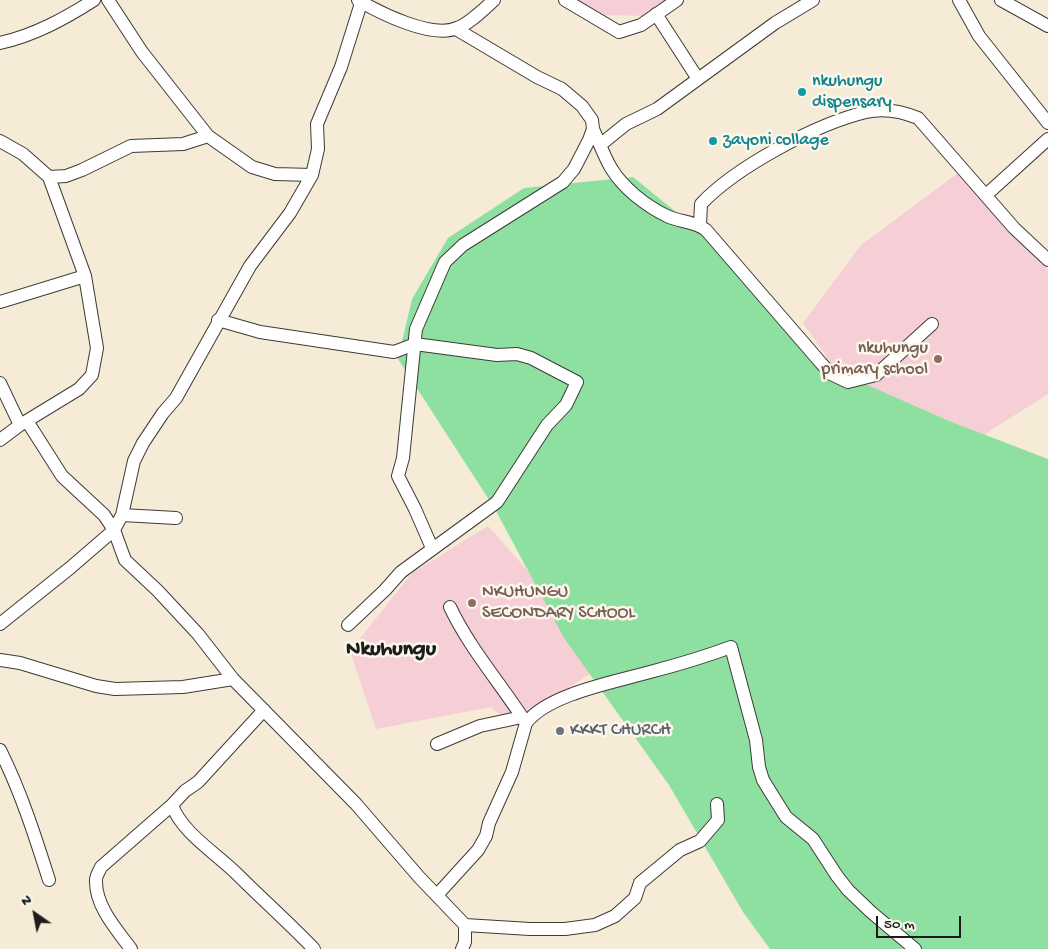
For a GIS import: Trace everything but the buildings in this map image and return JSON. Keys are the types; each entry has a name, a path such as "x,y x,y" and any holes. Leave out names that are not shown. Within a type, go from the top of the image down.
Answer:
{"street":[{"path":"0,43 34,33 52,25 94,0"},
{"path":"108,0 142,52 208,136 252,167 275,174 312,175"},
{"path":"0,624 78,562 114,530 122,515 134,461 143,443 163,412 176,398 218,320 250,266 290,213 312,175 318,149 317,124 341,68 360,1 410,26 440,30 456,29 494,0"},
{"path":"565,0 619,32 640,25 677,0"},
{"path":"600,145 626,124 657,110 775,23 813,0"},
{"path":"959,0 979,36 1048,123"},
{"path":"1001,0 1048,26"},
{"path":"656,14 698,80"},
{"path":"456,29 572,96 592,120 593,129 616,175 645,203 667,216 700,225 706,230 831,374 848,382 876,375 932,324"},
{"path":"700,225 701,204 713,192 782,147 817,130 866,112 887,110 904,112 918,118 1014,228 1048,260"},
{"path":"432,548 398,476 403,458 416,330 445,262 463,245 563,182 574,170 593,129"},
{"path":"49,177 66,176 82,170 131,146 183,144 208,136"},
{"path":"986,195 1048,139"},
{"path":"0,141 23,154 49,177 85,276 96,337 96,357 92,375 79,389 0,440"},
{"path":"0,302 85,276"},
{"path":"218,320 260,332 394,352 415,344 497,355 517,354 531,358 577,382 566,405 547,425 497,502 401,572 348,625"},
{"path":"0,383 24,423 62,476 100,511 114,530 125,560 158,591 198,634 234,679 356,804 384,839 465,925 465,942 462,949"},
{"path":"122,515 176,518"},
{"path":"437,895 478,850 486,836 489,823 512,772 524,720 508,694 461,630 450,607"},
{"path":"437,744 480,726 524,720 541,709 572,694 706,657 731,647 754,732 759,767 771,793 786,817 813,838 848,890 915,949"},
{"path":"0,660 20,663 96,686 116,689 183,687 234,679"},
{"path":"132,949 112,922 98,896 95,880 101,867 198,782 264,710"},
{"path":"0,750 13,775 31,822 49,880"},
{"path":"465,925 565,929 595,925 615,916 635,898 640,883 680,850 700,841 718,820 718,804"},
{"path":"172,805 176,815 212,854 237,874 314,949"}],"shaded area":[{"path":"577,0 667,0 648,16 602,15"},
{"name":"nkuhungu primary school","path":"958,173 1048,270 1048,394 913,480 803,323 861,245"},
{"name":"NKUHUNGU SECONDARY SCHOOL","path":"488,526 584,634 591,673 512,725 491,707 376,729 350,651 412,573"}],"green space":[{"path":"633,177 741,265 820,364 949,421 1048,459 1048,949 770,949 743,912 669,785 564,638 495,509 398,359 412,299 448,238 524,188"}],"place":[{"name":"nkuhungu dispensary","path":"802,92"},
{"name":"zayoni collage","path":"713,141"},
{"name":"nkuhungu primary school","path":"938,359"},
{"name":"NKUHUNGU SECONDARY SCHOOL","path":"472,603"},
{"name":"KKKT CHURCH","path":"560,731"}],"district":[{"name":"Nkuhungu","path":"391,651"}]}
